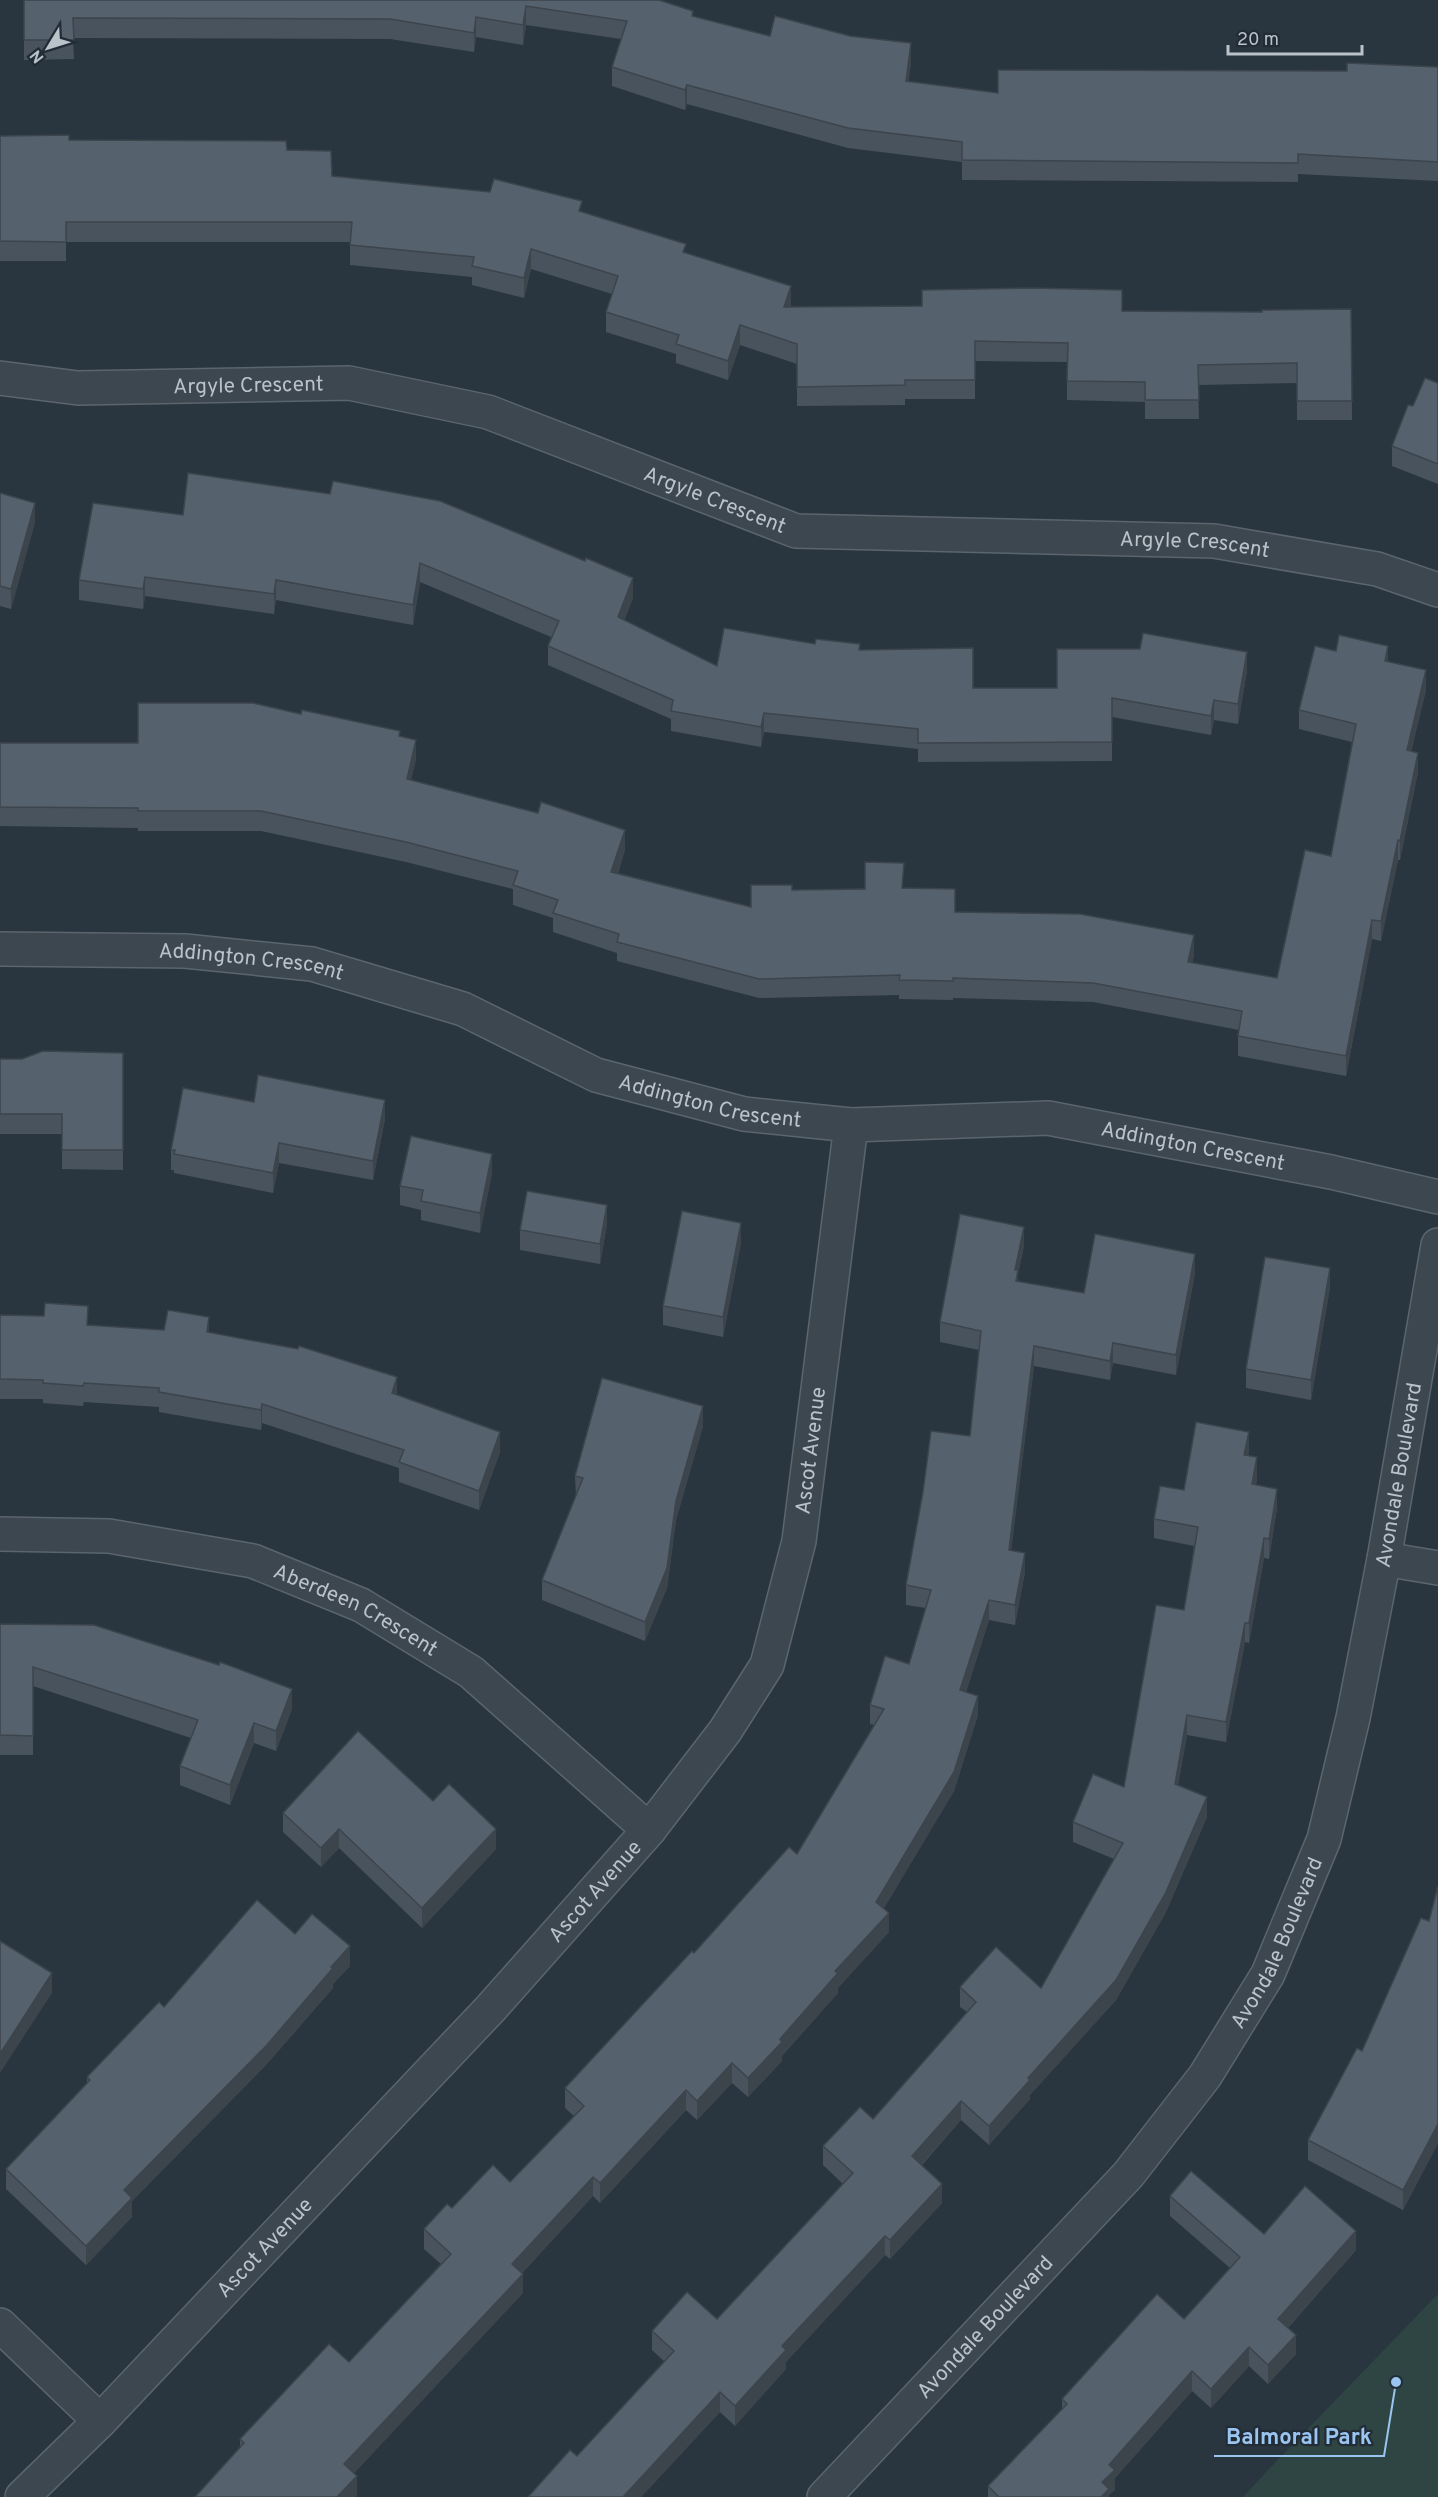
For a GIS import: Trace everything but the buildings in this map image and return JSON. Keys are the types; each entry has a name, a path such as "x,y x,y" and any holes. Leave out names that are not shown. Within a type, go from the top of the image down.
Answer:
{"street":[{"name":"Argyle Crescent","path":"0,378 78,388 349,383 488,412 796,531 1214,541 1377,569 1438,590"},
{"name":"Addington Crescent","path":"0,949 185,951 312,964 463,1009 596,1075 744,1114 851,1125 1048,1118 1331,1172 1438,1197"},
{"name":"Ascot Avenue","path":"22,2497 100,2421 491,2008 649,1830 725,1731 767,1665 799,1541 851,1125"},
{"name":"Avondale Boulevard","path":"824,2497 1128,2175 1205,2076 1268,1974 1324,1839 1353,1718 1384,1559 1438,1245"},
{"name":"Aberdeen Crescent","path":"0,1534 109,1536 253,1560 361,1605 471,1672 649,1830"},
{"path":"1384,1559 1438,1568"},
{"path":"0,2325 100,2421"}],"green space":[{"path":"1438,2294 1438,2497 1243,2497 1269,2469"}],"place":[{"name":"Balmoral Park","path":"1396,2382"}]}
